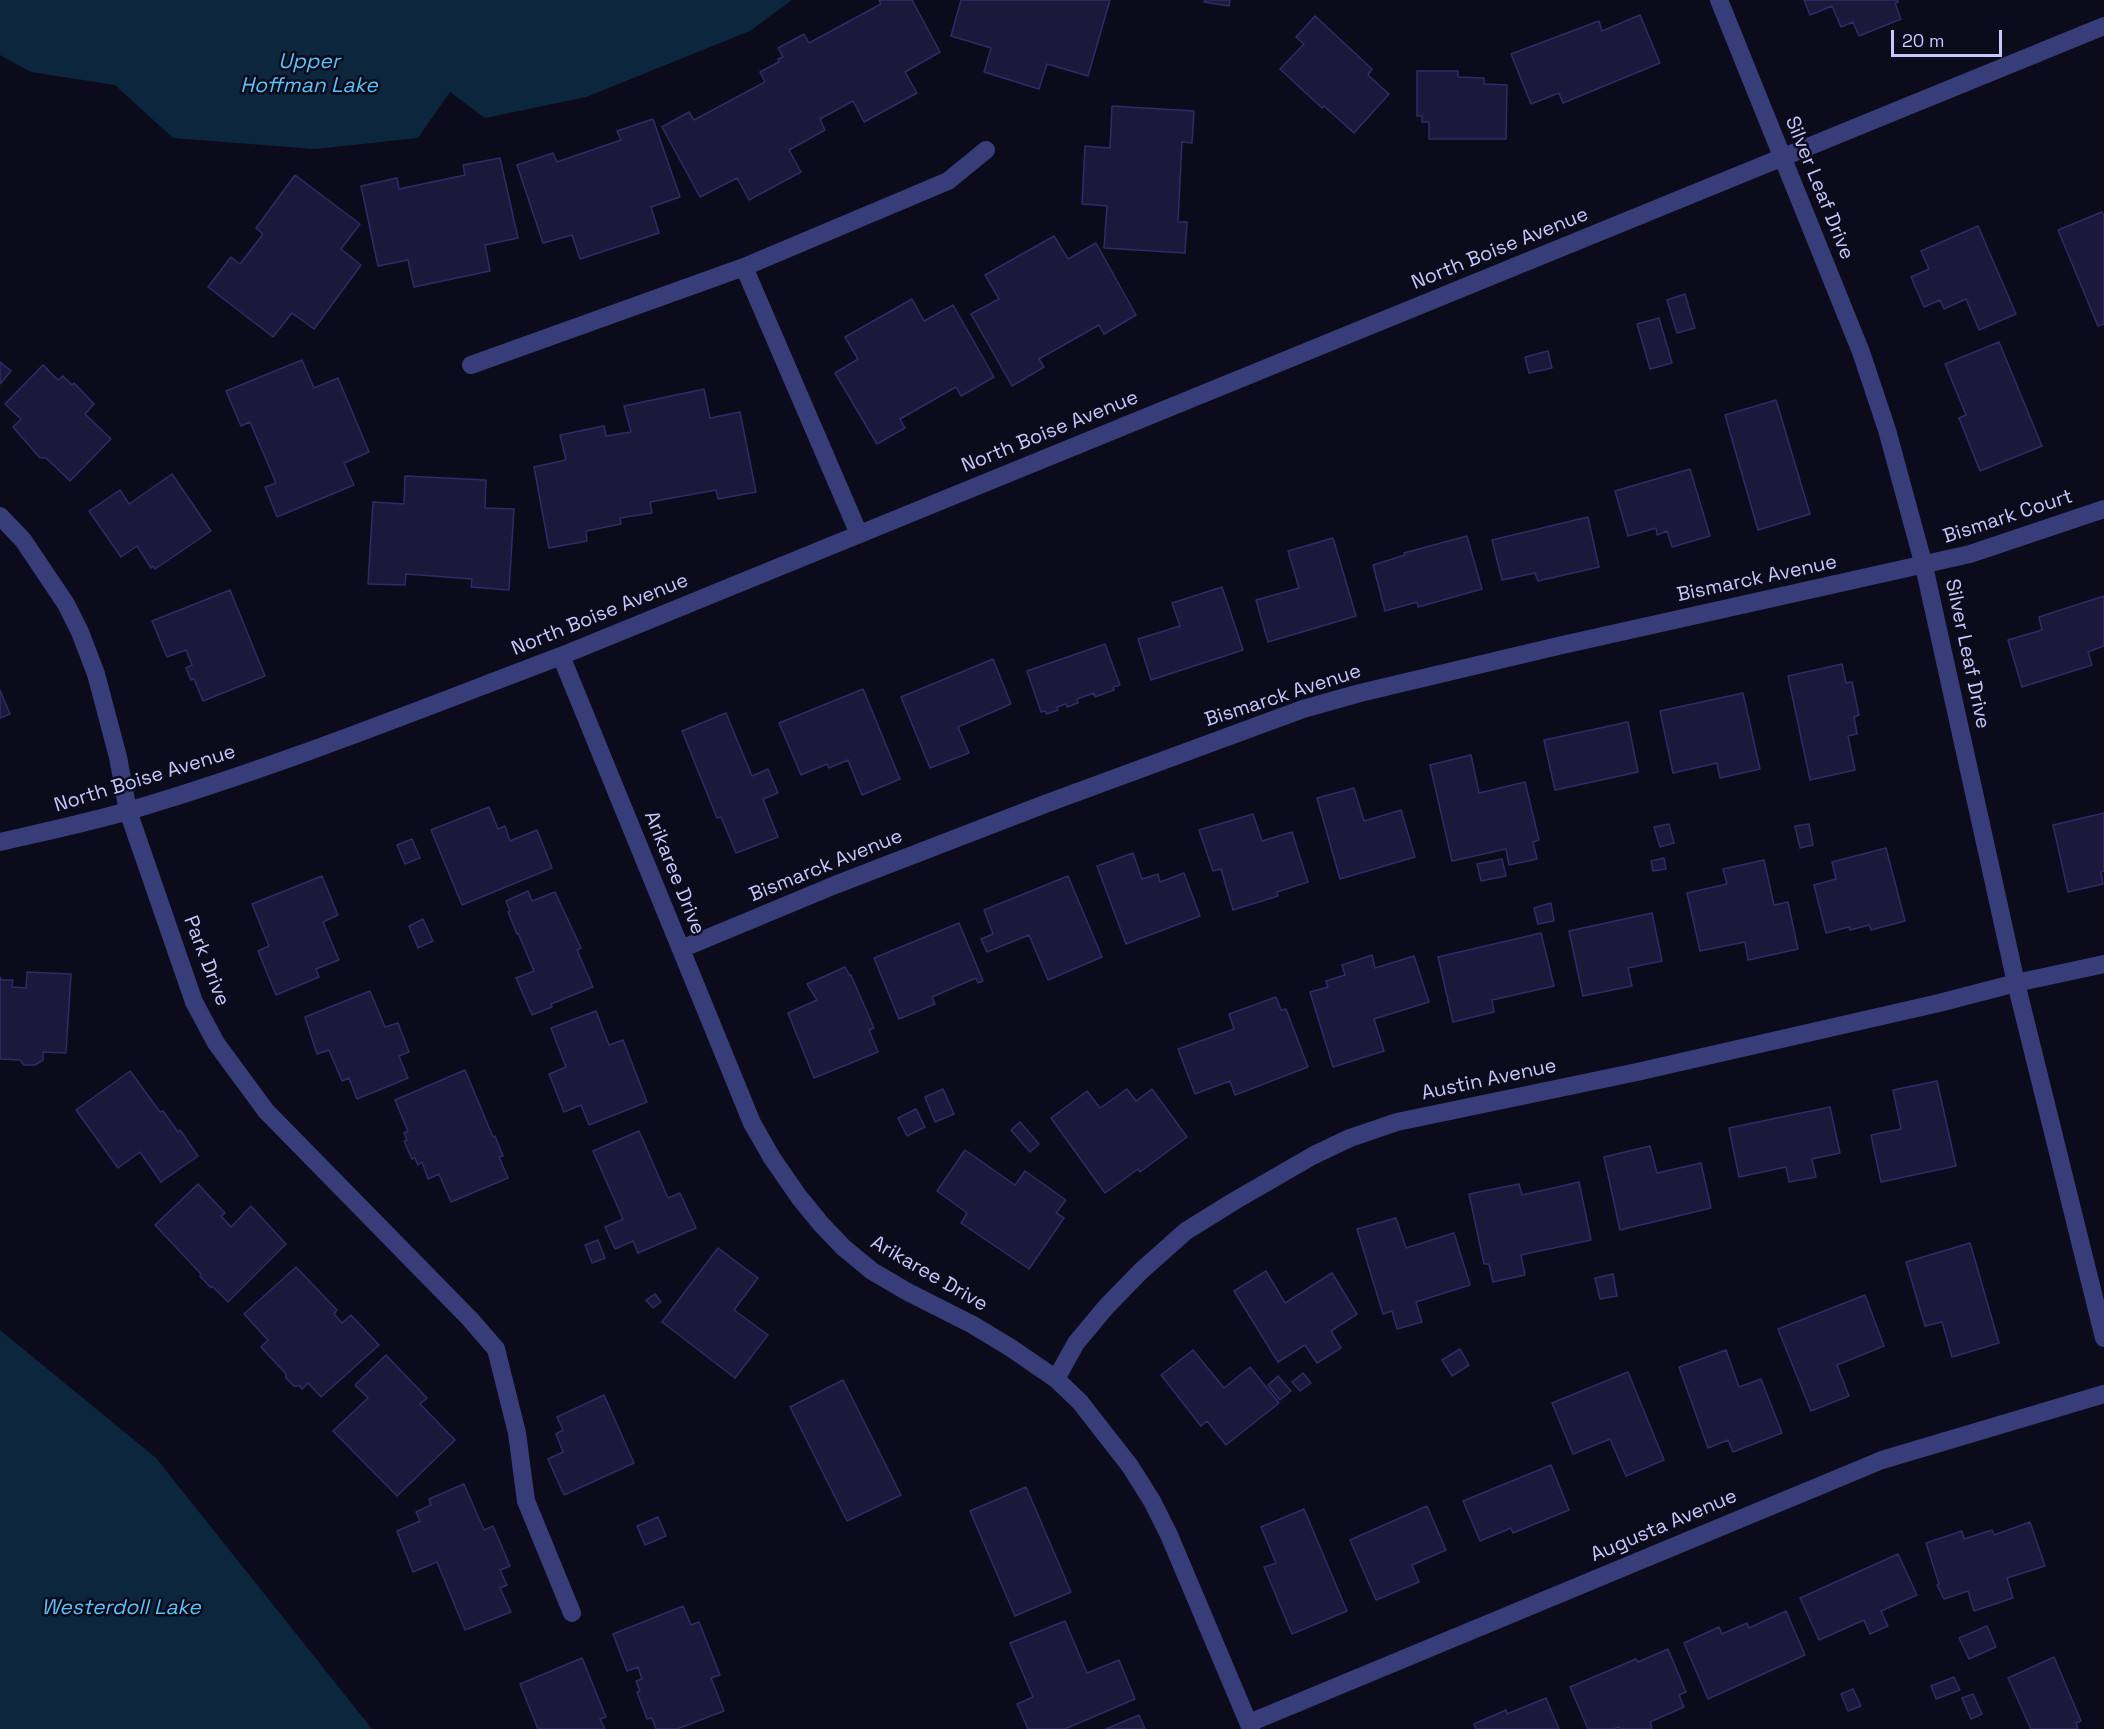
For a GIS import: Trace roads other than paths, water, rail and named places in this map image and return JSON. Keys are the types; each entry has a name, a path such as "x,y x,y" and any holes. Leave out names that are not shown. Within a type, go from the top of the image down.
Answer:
{"street":[{"name":"Silver Leaf Drive","path":"1719,0 1861,352 1887,430 1924,566 2016,983 2104,1338"},
{"name":"North Boise Avenue","path":"0,842 128,811 220,782 323,746 561,656 2104,26"},
{"path":"471,365 744,267 948,181 986,150"},
{"path":"744,267 859,534"},
{"name":"Bismark Court","path":"1924,566 1970,554 2104,509"},
{"name":"Park Drive","path":"0,516 23,540 66,604 80,632 99,685 118,758 128,811 194,1002 216,1043 266,1110 470,1319 496,1349 517,1433 526,1501 572,1613"},
{"name":"Bismarck Avenue","path":"681,950 835,885 1023,812 1303,709 1547,648 1924,566"},
{"name":"Arikaree Drive","path":"561,656 752,1123 772,1158 821,1224 844,1248 872,1271 1011,1347 1056,1379 1080,1402 1130,1466 1170,1535 1250,1726"},
{"name":"Austin Avenue","path":"1056,1379 1076,1342 1106,1307 1141,1271 1186,1231 1245,1194 1314,1155 1350,1138 1397,1122 1648,1070 2104,964"},
{"name":"Augusta Avenue","path":"1250,1726 1882,1460 2104,1394"}],"water":[{"name":"Upper Hoffman Lake","path":"0,0 792,0 750,31 586,97 485,118 450,92 418,138 315,149 173,138 115,85 31,72 0,55"},
{"name":"Westerdoll Lake","path":"0,1330 156,1458 372,1729 0,1729"}]}
